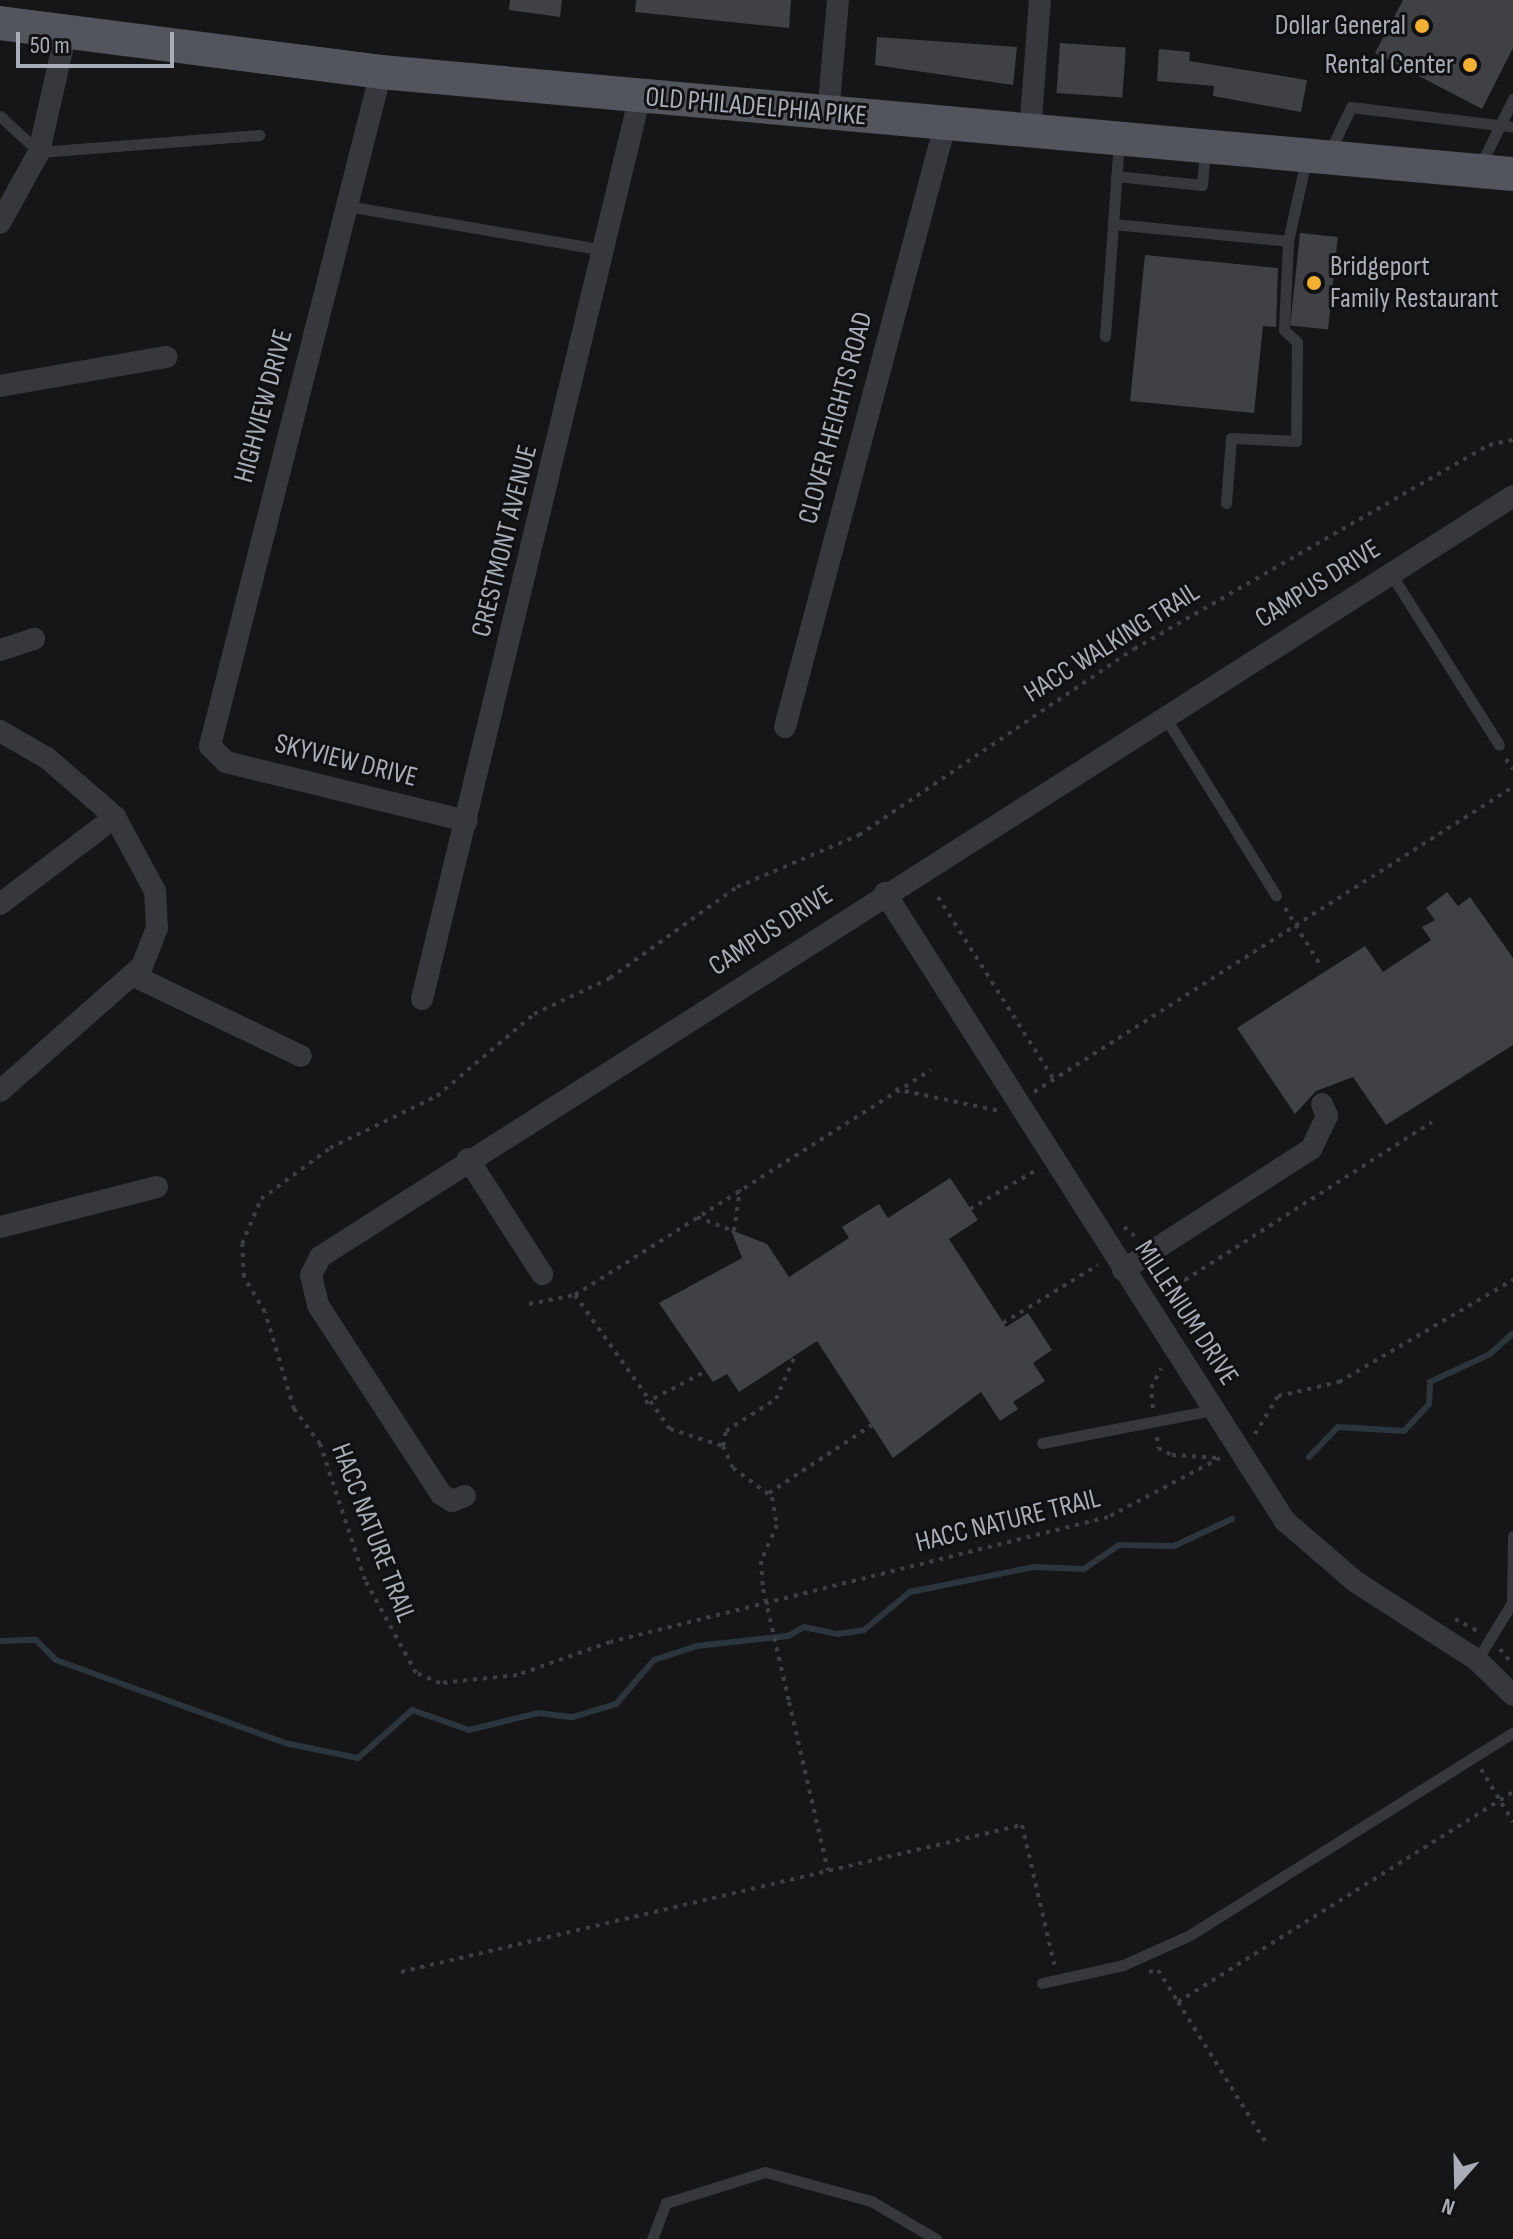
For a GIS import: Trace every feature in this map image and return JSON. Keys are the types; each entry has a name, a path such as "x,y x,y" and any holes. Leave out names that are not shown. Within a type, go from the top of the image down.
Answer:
{"main road":[{"name":"OLD PHILADELPHIA PIKE","path":"0,23 381,72 1513,174"}],"street":[{"path":"828,114 838,0"},
{"path":"1030,132 1040,0"},
{"path":"0,223 39,152 66,32"},
{"name":"HIGHVIEW DRIVE","path":"213,754 209,734 381,72"},
{"name":"CRESTMONT AVENUE","path":"422,999 640,96"},
{"name":"CLOVER HEIGHTS ROAD","path":"785,727 945,125"},
{"path":"0,386 167,357"},
{"name":"CAMPUS DRIVE","path":"465,1496 452,1501 441,1494 318,1305 311,1275 335,1244 1513,496"},
{"path":"0,650 34,639"},
{"path":"0,731 47,758 115,817 155,891 157,928 132,975 0,1091"},
{"name":"SKYVIEW DRIVE","path":"213,754 467,821"},
{"path":"0,904 115,817"},
{"name":"MILLENIUM DRIVE","path":"885,893 1285,1521 1322,1556 1477,1660 1513,1695"},
{"path":"132,975 301,1056"},
{"path":"1123,1270 1311,1149 1327,1116 1322,1104"},
{"path":"468,1159 542,1274"},
{"path":"0,1227 157,1187"}],"lane":[{"path":"1478,170 1513,99"},
{"path":"1226,503 1231,438 1296,441 1297,342 1284,330 1288,241 1317,156 1351,107 1498,130 1513,127"},
{"path":"0,116 39,152 259,135"},
{"path":"1105,336 1119,140"},
{"path":"1116,176 1202,185 1205,147"},
{"path":"347,206 605,251"},
{"path":"1113,224 1288,241"},
{"path":"1391,574 1499,745"},
{"path":"1165,717 1276,895"},
{"path":"1042,1443 1214,1410"},
{"path":"1477,1660 1487,1638 1513,1601 1513,1536"},
{"path":"1042,1983 1123,1965 1190,1935 1513,1732"},
{"path":"652,2239 666,2203 765,2172 871,2201 936,2239"}],"path":[{"name":"HACC WALKING TRAIL","path":"737,887 859,835 1134,649 1489,445 1513,440"},
{"path":"1021,1105 1054,1080 1513,787"},
{"name":"HACC NATURE TRAIL","path":"737,887 610,978 534,1014 437,1096 330,1148 261,1199 246,1231 244,1277 265,1312 294,1409 320,1444 351,1547 416,1673 455,1684 517,1675 610,1642 1108,1517 1220,1458"},
{"path":"938,897 1054,1080"},
{"path":"1296,926 1319,963"},
{"path":"529,1304 575,1295 931,1070"},
{"path":"1164,1280 1185,1280 1432,1122"},
{"path":"970,1209 1038,1169"},
{"path":"697,1217 734,1231 740,1189"},
{"path":"1113,1223 1133,1231 1164,1280 1166,1299"},
{"path":"1003,1323 1098,1265"},
{"path":"1253,1439 1278,1396 1339,1382 1513,1280"},
{"path":"575,1295 645,1403 683,1437 723,1446"},
{"path":"795,1356 776,1399 726,1431 723,1446 733,1468 769,1493 777,1525 761,1561 763,1589 828,1871"},
{"path":"645,1403 706,1371"},
{"path":"769,1493 872,1425"},
{"path":"1245,1426 1260,1449"},
{"path":"1446,1616 1466,1620 1513,1666"},
{"path":"1178,2002 1513,1792"},
{"path":"401,1972 1022,1825 1057,1978"},
{"path":"1136,1973 1158,1970 1265,2141"}],"building":[{"path":"510,0 562,0 560,17 509,10"},
{"path":"636,0 791,0 789,28 635,12"},
{"path":"1403,0 1513,0 1513,48 1482,109 1375,53"},
{"path":"877,37 1017,47 1013,85 875,65"},
{"path":"1060,43 1126,48 1122,97 1057,93"},
{"path":"1159,49 1190,52 1189,61 1307,80 1301,112 1213,96 1214,86 1157,81"},
{"name":"Bridgeport Family Restaurant","path":"1300,233 1338,237 1328,329 1290,325"},
{"path":"1145,255 1278,268 1276,327 1263,326 1254,413 1130,401"},
{"path":"1447,892 1458,906 1470,897 1513,958 1513,1045 1386,1125 1353,1077 1316,1091 1295,1114 1237,1028 1365,946 1383,972 1431,940 1422,927 1435,920 1426,908"},
{"path":"950,1178 978,1220 949,1239 1006,1327 1028,1313 1052,1350 1033,1363 1045,1381 1013,1402 1018,1409 1000,1421 981,1392 893,1458 817,1341 739,1392 727,1374 713,1382 659,1303 742,1258 731,1230 767,1244 789,1277 849,1238 842,1227 879,1204 888,1218"}],"waterway":[{"path":"1309,1457 1338,1427 1404,1431 1429,1404 1430,1382 1490,1354 1513,1333"},
{"path":"0,1641 36,1640 56,1660 285,1743 358,1758 412,1710 469,1730 538,1713 573,1717 616,1704 654,1660 697,1646 788,1636 804,1627 837,1634 864,1630 910,1592 1034,1567 1084,1569 1119,1545 1174,1546 1232,1519"}],"place":[{"name":"Dollar General","path":"1422,26"},
{"name":"Rental Center","path":"1470,65"},
{"name":"Bridgeport Family Restaurant","path":"1314,283"}]}
